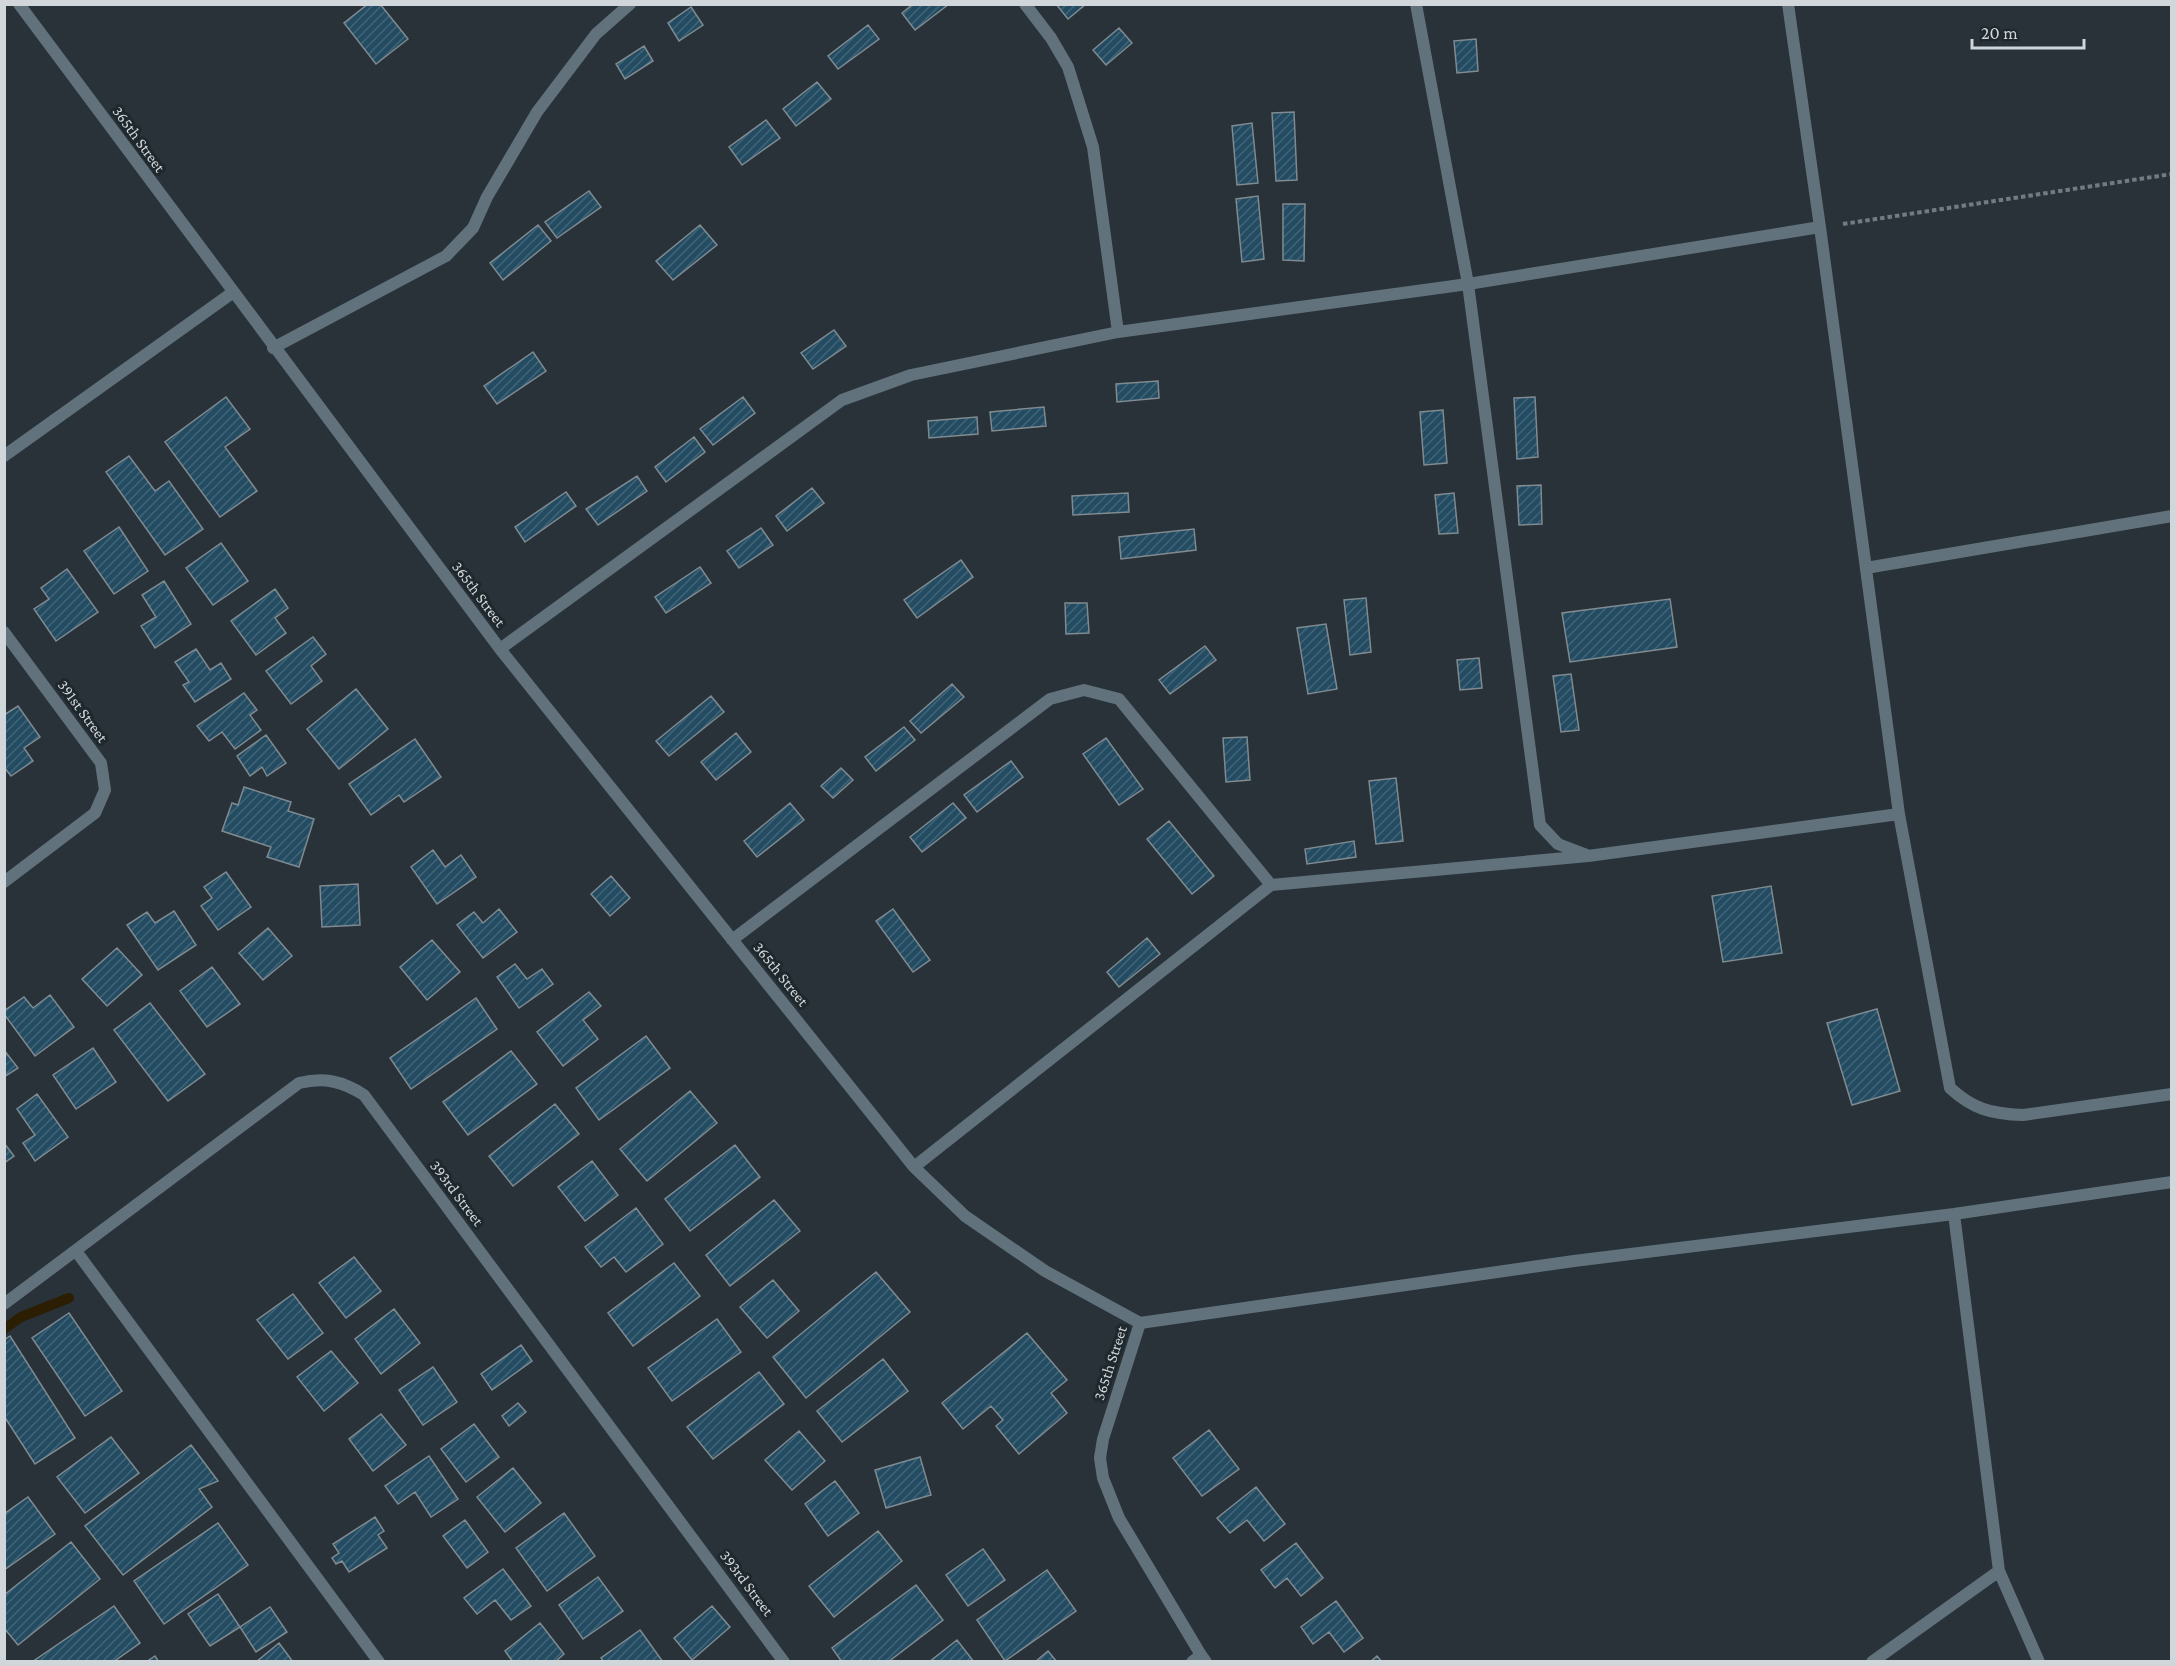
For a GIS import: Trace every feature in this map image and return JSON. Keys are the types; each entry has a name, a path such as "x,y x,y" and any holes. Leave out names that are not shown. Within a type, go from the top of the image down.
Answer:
{"street":[{"name":"365th Street","path":"19,4 273,348 500,649 914,1167 965,1216 1045,1271 1140,1323 1103,1438 1101,1458 1103,1478 1119,1518 1200,1659"},
{"path":"273,348 446,256 472,228 487,197 537,112 597,34 630,4"},
{"path":"1025,4 1051,38 1068,67 1093,147 1118,332"},
{"path":"1416,4 1467,284 1540,825 1558,844 1588,856"},
{"path":"1788,4 1899,814 1950,1088 1965,1102 1982,1109 2001,1114 2023,1115 2172,1094"},
{"path":"500,649 842,400 911,375 1118,332 1467,284 1820,227"},
{"path":"4,456 232,293"},
{"path":"1866,568 2172,516"},
{"name":"391st Street","path":"4,632 101,763 105,790 95,813 4,882"},
{"path":"732,940 1050,699 1084,690 1119,699 1271,885"},
{"path":"914,1167 1271,885 1588,856 1899,814"},
{"name":"393rd Street","path":"4,1304 299,1083 317,1079 350,1086 364,1095 784,1662"},
{"path":"1140,1323 1574,1262 1954,1214 2172,1182"},
{"path":"1954,1214 1999,1571 2039,1662"},
{"path":"76,1251 379,1662"},
{"path":"1872,1662 1999,1571"}],"path":[{"path":"1820,227 2172,174"}],"building":[{"path":"368,4 380,4 408,39 376,64 344,23"},
{"path":"913,4 949,4 915,30 902,13"},
{"path":"1056,4 1086,4 1068,19"},
{"path":"691,7 703,25 679,41 668,23"},
{"path":"868,25 879,39 838,69 828,56"},
{"path":"1119,28 1132,43 1106,65 1093,50"},
{"path":"1476,39 1478,71 1457,73 1454,41"},
{"path":"644,46 653,61 625,79 616,64"},
{"path":"817,82 831,99 796,126 783,109"},
{"path":"1294,112 1297,180 1276,181 1272,113"},
{"path":"766,120 780,138 742,165 729,147"},
{"path":"1252,123 1258,183 1237,185 1232,126"},
{"path":"589,191 601,207 557,238 545,222"},
{"path":"1258,196 1264,259 1242,262 1236,199"},
{"path":"1283,204 1305,204 1304,261 1283,260"},
{"path":"538,225 551,241 503,280 490,263"},
{"path":"700,225 717,245 673,280 656,261"},
{"path":"834,330 846,346 813,369 801,353"},
{"path":"533,352 546,371 497,404 484,386"},
{"path":"1158,381 1159,398 1117,402 1116,384"},
{"path":"226,397 250,429 225,447 257,491 220,517 165,442"},
{"path":"743,397 755,413 713,445 700,429"},
{"path":"1535,397 1538,457 1517,459 1514,398"},
{"path":"1044,407 1046,426 992,431 990,412"},
{"path":"1443,410 1447,463 1424,465 1420,412"},
{"path":"977,417 978,434 929,438 928,421"},
{"path":"694,437 705,452 666,482 655,467"},
{"path":"129,456 155,491 169,481 203,529 165,555 106,472"},
{"path":"637,476 647,491 598,525 586,509"},
{"path":"1541,485 1542,524 1519,525 1517,486"},
{"path":"812,488 824,503 787,531 776,516"},
{"path":"566,492 576,506 525,542 515,527"},
{"path":"1128,493 1129,512 1073,515 1072,496"},
{"path":"1454,493 1458,533 1439,534 1435,495"},
{"path":"119,527 148,571 114,594 84,551"},
{"path":"761,528 773,545 739,568 727,551"},
{"path":"1194,529 1196,550 1121,559 1119,537"},
{"path":"221,543 248,581 213,605 186,568"},
{"path":"961,560 973,577 917,618 904,600"},
{"path":"700,567 711,583 666,613 655,597"},
{"path":"67,569 98,612 56,641 34,609 49,599 41,588"},
{"path":"164,581 191,624 155,648 141,626 156,617 142,595"},
{"path":"275,589 288,608 275,618 286,633 256,655 231,621"},
{"path":"1366,598 1371,652 1350,655 1344,600"},
{"path":"1670,599 1677,647 1570,662 1562,613"},
{"path":"1065,603 1087,603 1089,633 1066,634"},
{"path":"1326,624 1337,689 1308,694 1297,628"},
{"path":"313,637 326,654 311,666 322,681 291,704 266,671"},
{"path":"1205,646 1216,660 1170,694 1159,680"},
{"path":"196,649 210,670 221,663 231,679 195,702 183,685 189,682 175,662"},
{"path":"1479,658 1482,688 1460,690 1457,660"},
{"path":"1571,674 1579,730 1561,732 1553,676"},
{"path":"952,684 964,697 921,733 910,721"},
{"path":"356,689 388,729 339,769 307,729"},
{"path":"244,693 257,710 250,715 261,730 235,749 222,732 209,741 197,726"},
{"path":"711,696 724,712 669,756 656,741"},
{"path":"18,706 40,737 24,748 33,761 11,776 4,767 4,715"},
{"path":"904,727 915,740 876,771 865,757"},
{"path":"736,733 751,752 716,780 701,762"},
{"path":"266,735 286,763 267,776 262,767 250,776 237,756"},
{"path":"1247,737 1250,780 1226,782 1223,738"},
{"path":"1106,738 1143,789 1119,805 1083,754"},
{"path":"415,739 441,777 404,802 399,795 371,815 349,784"},
{"path":"1011,761 1023,777 977,812 964,795"},
{"path":"841,768 853,780 833,798 821,786"},
{"path":"1396,778 1403,841 1376,844 1369,781"},
{"path":"244,787 291,802 288,811 314,819 299,867 267,857 271,847 222,831 232,803 238,805"},
{"path":"790,803 804,820 757,857 744,841"},
{"path":"953,803 966,818 922,852 910,837"},
{"path":"1169,821 1214,876 1192,894 1147,839"},
{"path":"1354,841 1356,857 1307,864 1305,849"},
{"path":"433,850 445,867 461,855 476,877 437,904 411,867"},
{"path":"226,872 251,907 218,930 201,906 212,898 204,887"},
{"path":"611,876 630,898 610,916 591,894"},
{"path":"358,884 360,925 322,927 320,886"},
{"path":"1771,886 1782,953 1723,962 1712,896"},
{"path":"499,909 517,932 483,958 457,925 474,912 483,923"},
{"path":"893,909 930,960 913,972 876,921"},
{"path":"174,911 196,945 158,970 127,925 147,912 155,923"},
{"path":"268,928 292,956 263,980 239,953"},
{"path":"1147,938 1160,954 1119,987 1107,972"},
{"path":"432,940 460,972 427,1000 400,967"},
{"path":"117,948 142,975 107,1006 82,979"},
{"path":"515,964 527,979 542,969 553,984 519,1008 497,977"},
{"path":"212,967 240,1004 207,1027 180,991"},
{"path":"589,992 601,1006 583,1020 598,1039 563,1066 537,1032"},
{"path":"50,995 74,1027 35,1056 4,1011 24,997 33,1008"},
{"path":"476,998 497,1029 411,1089 390,1058"},
{"path":"150,1003 205,1074 168,1101 114,1030"},
{"path":"1877,1009 1900,1091 1852,1105 1827,1023"},
{"path":"646,1036 670,1068 599,1120 576,1088"},
{"path":"93,1048 116,1082 76,1109 53,1075"},
{"path":"4,1050 18,1068 4,1077"},
{"path":"511,1051 537,1084 468,1135 443,1102"},
{"path":"690,1091 717,1123 647,1181 620,1149"},
{"path":"37,1094 68,1137 35,1161 23,1143 35,1135 17,1109"},
{"path":"555,1104 579,1134 513,1186 489,1156"},
{"path":"4,1143 14,1156 4,1163"},
{"path":"735,1145 760,1177 690,1231 665,1199"},
{"path":"592,1161 618,1195 585,1221 558,1187"},
{"path":"774,1200 800,1231 730,1286 706,1255"},
{"path":"636,1208 663,1244 626,1272 614,1257 601,1267 585,1247"},
{"path":"354,1257 381,1291 346,1318 319,1283"},
{"path":"674,1263 700,1296 633,1346 608,1313"},
{"path":"876,1272 910,1312 806,1398 773,1357"},
{"path":"773,1280 799,1311 767,1338 740,1307"},
{"path":"293,1294 323,1333 288,1359 257,1320"},
{"path":"394,1309 420,1343 381,1374 355,1339"},
{"path":"69,1313 122,1391 85,1416 32,1338"},
{"path":"717,1319 741,1352 672,1401 648,1368"},
{"path":"1027,1333 1067,1380 1051,1393 1067,1413 1019,1454 996,1426 1003,1420 991,1406 963,1429 942,1403"},
{"path":"10,1336 75,1438 35,1464 4,1416 4,1340"},
{"path":"521,1345 532,1361 492,1390 481,1374"},
{"path":"331,1351 358,1383 324,1411 297,1377"},
{"path":"883,1359 908,1391 842,1442 817,1411"},
{"path":"433,1367 457,1402 423,1425 399,1390"},
{"path":"759,1372 784,1404 713,1459 687,1427"},
{"path":"518,1403 526,1412 509,1426 502,1416"},
{"path":"381,1414 406,1445 373,1471 349,1439"},
{"path":"474,1424 499,1457 466,1482 441,1449"},
{"path":"1209,1430 1239,1469 1202,1496 1173,1458"},
{"path":"799,1431 825,1461 792,1490 765,1460"},
{"path":"111,1437 139,1473 85,1513 57,1477"},
{"path":"191,1445 218,1481 199,1489 212,1507 123,1575 85,1526"},
{"path":"429,1456 458,1499 431,1517 415,1492 398,1504 385,1486"},
{"path":"920,1457 931,1495 886,1508 875,1470"},
{"path":"513,1468 541,1503 505,1532 477,1497"},
{"path":"835,1481 859,1513 828,1536 805,1504"},
{"path":"1256,1487 1285,1524 1264,1541 1247,1520 1230,1533 1217,1518"},
{"path":"28,1497 55,1534 4,1570 4,1514"},
{"path":"564,1513 595,1556 547,1591 516,1548"},
{"path":"375,1517 384,1531 378,1535 387,1548 349,1572 342,1561 336,1564 332,1558 339,1553 333,1544"},
{"path":"465,1520 488,1552 467,1568 443,1536"},
{"path":"218,1523 248,1565 164,1624 134,1581"},
{"path":"878,1531 902,1561 834,1617 809,1586"},
{"path":"71,1542 100,1579 18,1645 4,1628 4,1595"},
{"path":"1296,1543 1323,1578 1301,1596 1287,1578 1275,1588 1261,1570"},
{"path":"983,1549 1005,1580 968,1606 946,1575"},
{"path":"503,1569 531,1606 511,1620 495,1600 477,1614 464,1598"},
{"path":"1047,1570 1076,1611 1005,1661 977,1620"},
{"path":"598,1577 623,1611 583,1639 559,1605"},
{"path":"916,1585 943,1620 888,1662 842,1662 832,1648"},
{"path":"218,1594 240,1627 210,1646 188,1614"},
{"path":"1336,1601 1363,1638 1344,1652 1329,1632 1313,1644 1301,1627"},
{"path":"114,1606 140,1643 113,1662 32,1662"},
{"path":"712,1606 730,1627 692,1660 674,1638"},
{"path":"270,1607 287,1632 256,1652 240,1627"},
{"path":"540,1623 564,1654 555,1662 513,1662 505,1651"},
{"path":"640,1630 663,1662 604,1662 601,1658"},
{"path":"957,1640 974,1662 929,1662"},
{"path":"279,1643 293,1662 256,1662"},
{"path":"1048,1651 1057,1662 1035,1662"},
{"path":"155,1656 159,1662 146,1662"},
{"path":"1377,1656 1382,1662 1370,1662"}],"waterway":[{"path":"4,1329 21,1317 69,1298"}]}
